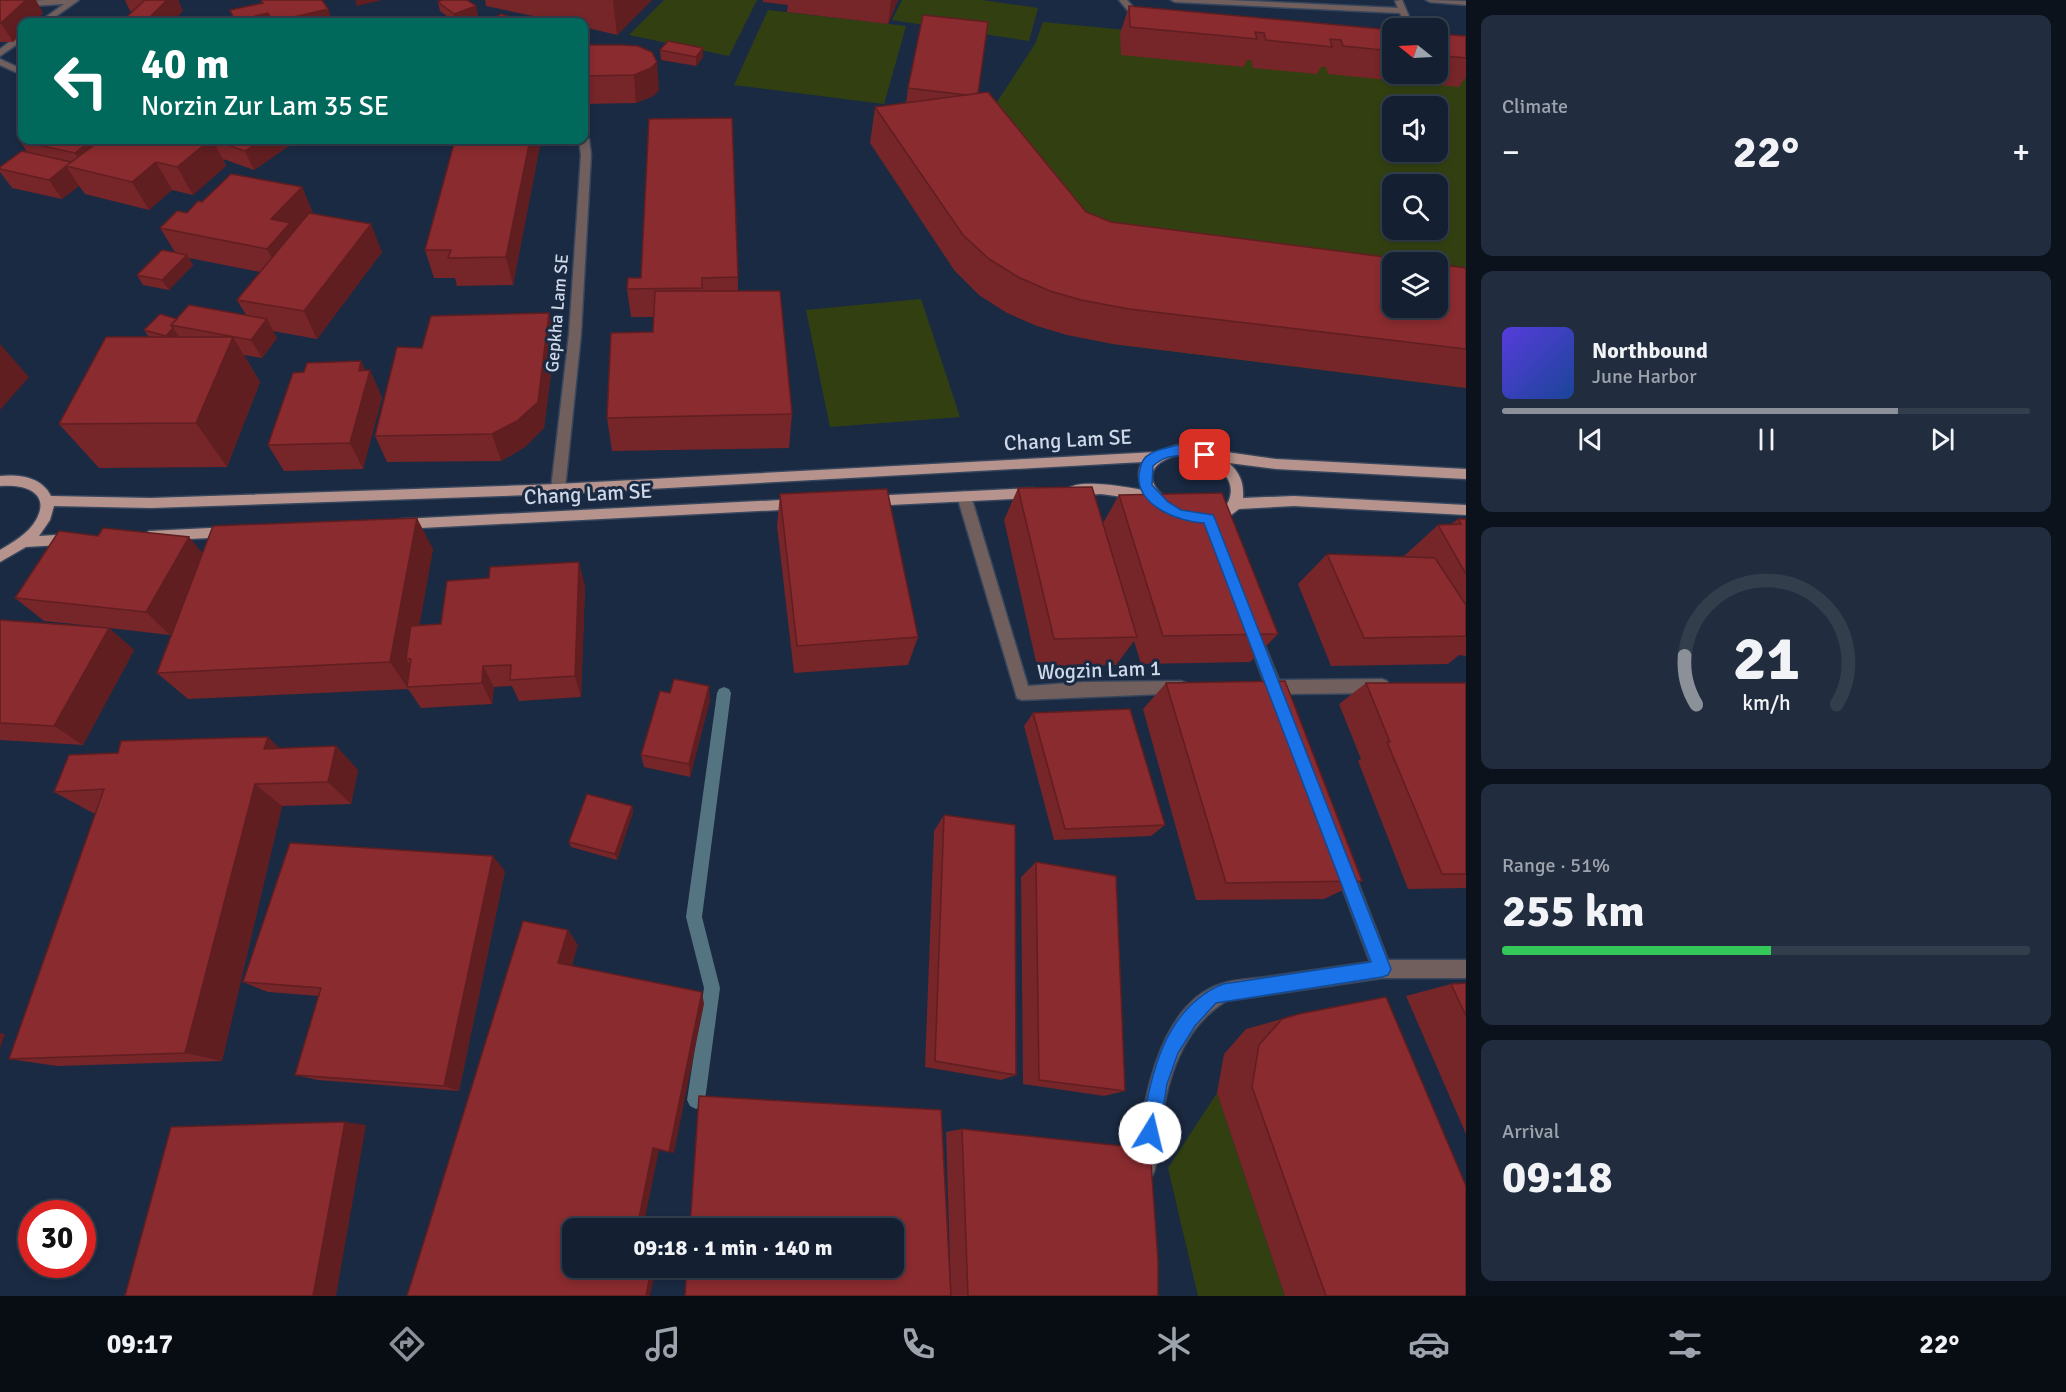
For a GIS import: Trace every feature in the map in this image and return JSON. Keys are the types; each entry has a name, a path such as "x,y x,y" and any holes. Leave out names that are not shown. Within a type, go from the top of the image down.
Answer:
{"main road":[{"path":"1205,455 1218,462 1236,483 1238,494 1235,504 1229,511 1211,524 1163,506 1153,496 1146,485 1145,474 1147,464 1155,456 1177,450 1276,464 1466,474"},
{"name":"Chang Lam SE","path":"48,501 151,503 558,489 1155,456"},
{"path":"0,481 26,481 39,487 48,501 44,520 24,542 0,556"},
{"path":"858,501 1101,489 1153,496"},
{"path":"1235,504 1294,501 1466,510"},
{"name":"Chang Lam SE","path":"392,524 810,504"},
{"path":"131,537 249,531"},
{"path":"24,542 84,539"}],"street":[{"path":"0,5 74,0"},
{"path":"49,18 74,0"},
{"path":"1123,0 1141,22 1153,23"},
{"path":"1175,0 1402,10"},
{"path":"1399,0 1406,18"},
{"path":"1430,0 1466,3"},
{"path":"0,53 18,40"},
{"path":"3,67 18,71"},
{"name":"Gepkha Lam SE","path":"558,489 574,334 586,155 585,144"},
{"name":"Wogzin Lam 1","path":"964,496 1022,693 1083,689 1191,688"},
{"path":"1250,624 1282,708"},
{"path":"1250,687 1394,686"},
{"path":"1337,849 1382,969"},
{"path":"1146,1189 1145,1168 1158,1084 1171,1048 1189,1020 1210,997 1223,992 1382,969 1466,969"}],"green space":[{"path":"664,0 757,0 729,56 629,35"},
{"path":"902,0 982,0 1038,8 1029,41 892,20"},
{"path":"768,10 906,26 884,104 734,85"},
{"path":"1043,22 1382,55 1382,84 1448,84 1448,70 1466,63 1466,388 1113,344 1043,326 996,305 979,295 980,128 1035,44"},
{"path":"921,299 960,417 830,427 806,310"},
{"path":"1217,1093 1285,1296 1198,1296 1168,1168"}],"building":[{"path":"0,0 26,0 0,23"},
{"path":"145,0 167,0 149,18 125,18"},
{"path":"261,0 322,0 328,9 290,18 271,18 268,13 247,18 234,18 230,10 263,3"},
{"path":"467,0 476,6 454,14 438,2"},
{"path":"1129,6 1382,29 1382,50 1343,46 1341,40 1330,39 1332,47 1266,40 1264,33 1255,32 1257,39 1130,27"},
{"path":"501,14 514,18 494,18"},
{"path":"923,15 988,22 978,93 967,95 908,88"},
{"path":"1448,35 1466,36 1466,58 1448,56"},
{"path":"668,41 703,48 696,57 660,50"},
{"path":"588,45 638,46 652,52 657,62 651,68 634,75 588,76"},
{"path":"988,92 1086,212 1111,222 1382,257 1382,318 1448,318 1448,266 1466,268 1466,349 1129,309 1081,300 1050,291 1018,277 989,259 963,235 875,107"},
{"path":"732,118 738,277 702,278 702,288 627,289 628,278 641,278 649,119"},
{"path":"34,144 86,144 75,153"},
{"path":"96,144 205,144 177,167 156,162 132,182 66,166"},
{"path":"225,144 256,144 245,151"},
{"path":"454,144 529,144 506,257 448,258 451,250 425,250"},
{"path":"22,151 71,162 49,180 0,169"},
{"path":"231,174 302,187 271,219 290,223 267,249 160,228 177,211 187,213 198,201 202,202"},
{"path":"309,213 371,224 304,311 237,300"},
{"path":"162,250 187,255 162,280 137,275"},
{"path":"655,291 780,291 792,414 607,418 611,333 653,332"},
{"path":"189,305 267,319 251,340 171,325"},
{"path":"549,313 538,402 517,421 492,434 375,436 397,347 422,348 431,316"},
{"path":"160,314 177,319 166,336 144,330"},
{"path":"106,337 233,337 196,423 59,424"},
{"path":"361,361 359,371 370,370 350,443 268,445 293,373 304,372 307,363"},
{"path":"1092,487 1137,637 1054,639 1018,488"},
{"path":"887,489 918,637 797,646 780,494"},
{"path":"1222,493 1278,634 1163,636 1119,495"},
{"path":"417,518 390,662 157,673 213,526"},
{"path":"1458,519 1466,519 1466,574 1438,525 1461,524"},
{"path":"103,528 189,537 146,612 15,598 59,531 98,536"},
{"path":"1327,554 1435,558 1466,605 1466,636 1364,638"},
{"path":"579,562 575,676 510,680 511,665 483,666 482,683 407,687 411,659 406,659 411,626 441,624 447,581 489,578 490,567"},
{"path":"0,620 109,628 54,726 0,723"},
{"path":"674,679 709,686 689,764 641,755 660,691 670,693"},
{"path":"1285,681 1362,881 1226,883 1166,683"},
{"path":"1366,683 1466,683 1466,874 1442,874 1387,742 1390,742"},
{"path":"1130,709 1165,825 1065,829 1033,713"},
{"path":"268,737 264,749 336,746 328,782 255,784 185,1053 9,1059 104,789 54,792 69,755 118,753 121,741"},
{"path":"587,794 632,806 615,854 569,842"},
{"path":"944,815 1015,825 1016,1075 935,1061"},
{"path":"290,843 493,856 444,1086 295,1075 321,988 243,982"},
{"path":"1036,862 1116,876 1125,1091 1039,1080"},
{"path":"523,921 568,930 558,963 702,992 669,1152 653,1148 639,1218 562,1218 562,1278 649,1278 646,1296 407,1296"},
{"path":"1466,983 1466,1016 1451,984"},
{"path":"1386,997 1466,1186 1466,1296 1326,1296 1252,1087 1259,1045 1282,1019"},
{"path":"699,1096 941,1110 951,1296 685,1296 686,1278 904,1278 904,1218 691,1218"},
{"path":"345,1122 313,1296 125,1296 171,1127"},
{"path":"962,1129 1150,1149 1158,1261 1158,1296 968,1296"}],"waterway":[{"path":"696,1100 712,988 694,917 724,693"}],"route":[{"path":"1150,1133 1158,1084 1171,1048 1189,1020 1210,997 1223,992 1382,969 1209,519 1193,518 1163,506 1146,485 1147,464 1155,456 1177,450 1205,455"}]}
